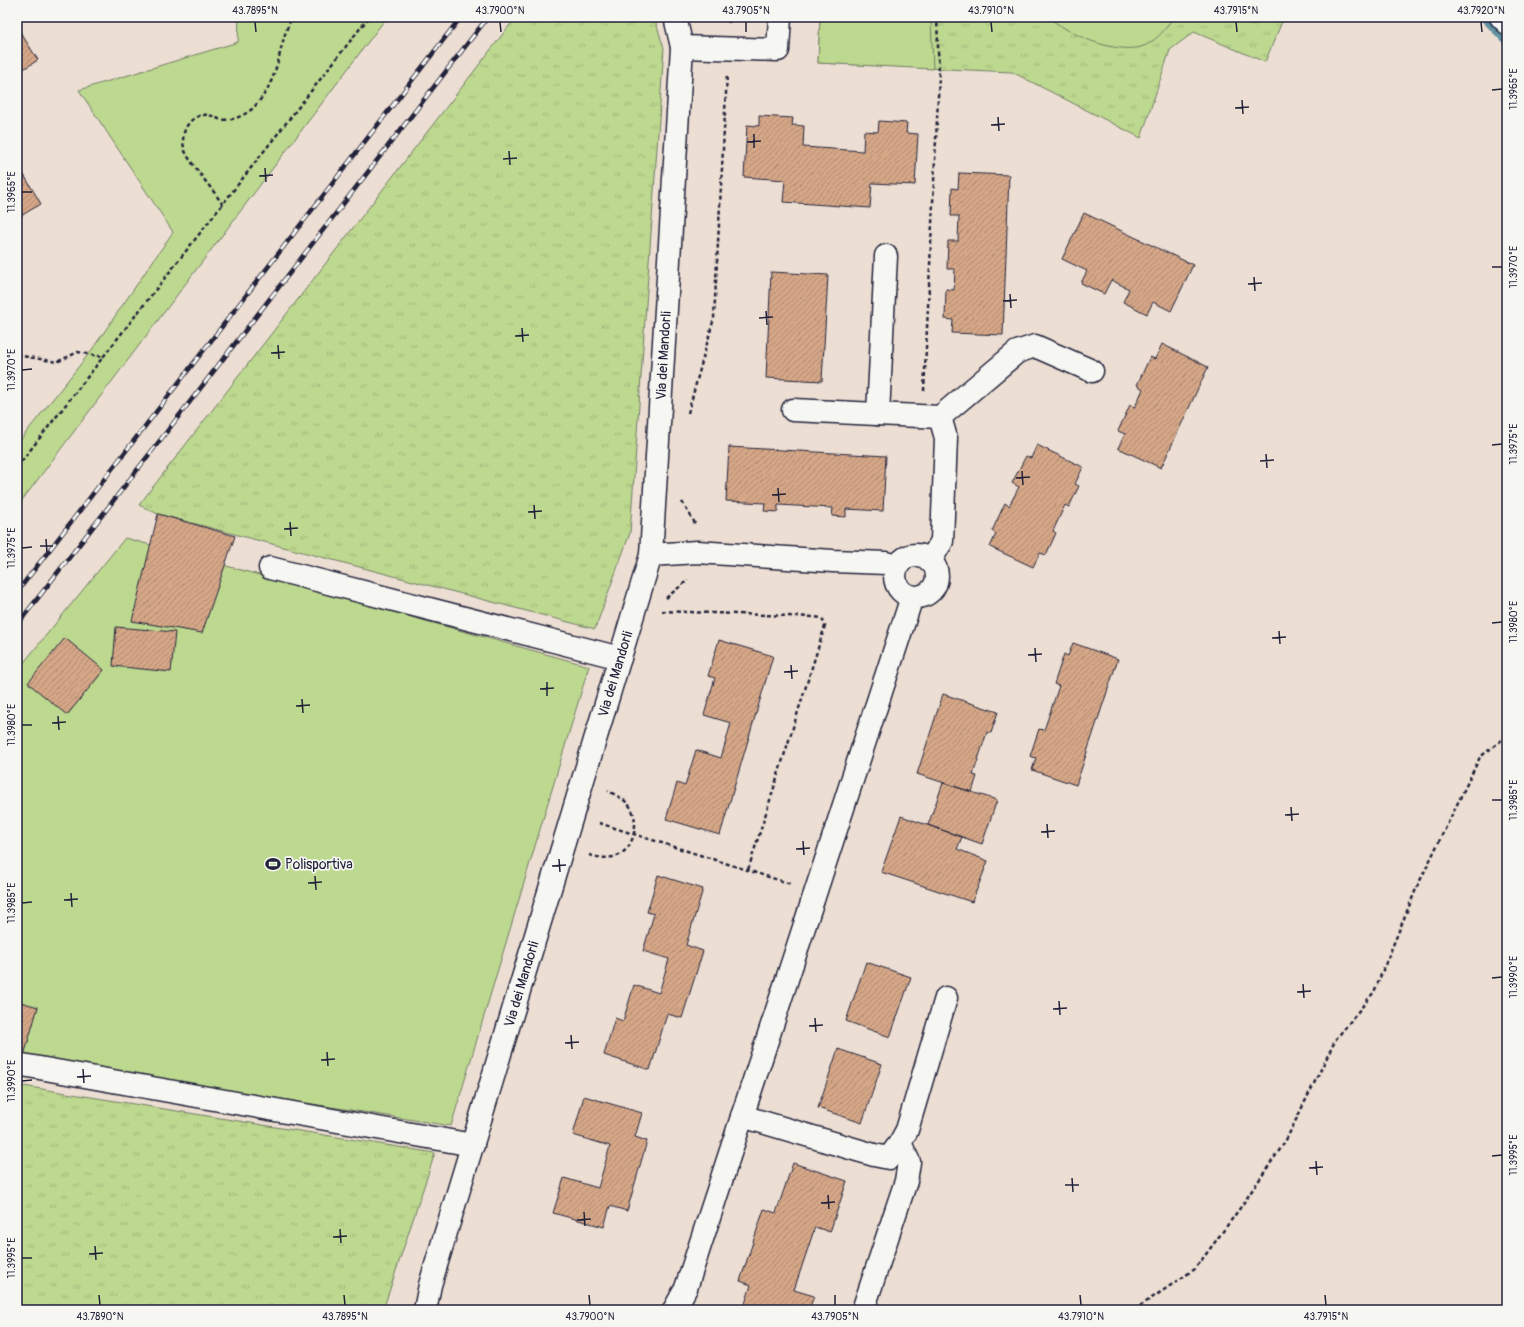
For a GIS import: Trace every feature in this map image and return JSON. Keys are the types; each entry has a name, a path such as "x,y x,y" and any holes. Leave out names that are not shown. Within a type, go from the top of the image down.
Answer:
{"street":[{"name":"Via dei Mandorli","path":"425,1310 430,1285 651,555 682,47 675,17"},
{"path":"682,47 778,50 780,17"},
{"path":"1501,17 1507,23"},
{"path":"878,414 886,256"},
{"path":"793,410 932,417 1017,352 1035,346 1092,371"},
{"path":"930,561 942,541 946,438 932,417"},
{"path":"651,555 697,552 886,563 898,566"},
{"path":"912,556 924,558 930,561 936,572 934,586 925,595 912,597 905,595 897,585 895,579 898,566 907,558 912,556"},
{"path":"270,568 620,658"},
{"path":"674,1310 686,1288 814,892 912,597"},
{"path":"742,1116 874,1156 889,1158 900,1143 906,1130 946,998"},
{"path":"17,1064 473,1145"},
{"path":"863,1310 906,1181 909,1162 900,1143"}],"path":[{"path":"223,205 187,154 183,142 185,128 194,118 206,114 221,119 238,118 254,108 267,91 275,76 288,25 292,17"},
{"path":"17,467 369,17"},
{"path":"932,417 923,402 939,77 937,17"},
{"path":"17,355 57,362 78,352 103,356"},
{"path":"660,611 814,617 822,618 824,620 825,626 748,870"},
{"path":"1134,1310 1195,1269 1238,1211 1285,1142 1336,1039 1374,992 1416,889 1480,757 1507,736"},
{"path":"588,855 604,858 615,857 630,845 634,834 635,823 628,803 608,791"},
{"path":"599,823 814,892"}],"green space":[{"path":"239,17 387,17 17,507 17,444 91,351 173,232 79,90 238,42"},
{"path":"516,17 654,17 664,48 630,533 595,629 158,514 139,505"},
{"path":"820,17 1284,17 1265,62 1194,32 1170,50 1141,138 1012,72 818,63"},
{"path":"820,17 931,17 933,69 818,63"},
{"path":"1048,17 1173,17 1167,27 1153,41 1142,47 1125,48 1101,44 1078,36"},
{"name":"Polisportiva","path":"125,538 589,666 451,1126 17,1057 17,671"},
{"path":"17,1085 435,1153 383,1310 17,1310"}],"building":[{"path":"17,27 38,60 17,73"},
{"path":"759,116 793,118 792,125 804,126 803,147 863,151 864,131 878,132 879,121 907,123 906,133 918,134 915,185 872,183 870,208 783,202 785,180 744,177 747,125 759,126"},
{"path":"17,163 41,204 17,218"},
{"path":"959,173 1009,175 1003,335 952,333 953,320 945,319 946,289 954,290 955,269 947,269 948,241 958,241 959,216 951,216 952,188 958,189"},
{"path":"1084,213 1193,265 1171,311 1153,302 1147,314 1123,302 1129,289 1111,280 1104,294 1081,283 1087,271 1062,259"},
{"path":"771,272 828,275 822,381 766,378"},
{"path":"1162,344 1208,367 1161,468 1118,448 1125,434 1118,431 1130,405 1135,407 1143,389 1137,385 1150,357 1155,359"},
{"path":"1037,445 1083,467 1075,484 1079,486 1069,507 1065,505 1053,531 1056,533 1046,555 1040,553 1033,567 990,547 996,534 992,531 1005,503 1009,506 1019,487 1012,483 1026,456 1031,458"},
{"path":"729,447 886,456 883,511 846,509 846,517 832,516 833,508 778,505 778,512 764,511 765,503 726,501"},
{"path":"158,514 235,536 202,633 132,621"},
{"path":"116,627 175,632 171,672 113,666"},
{"path":"65,638 104,670 67,715 28,683"},
{"path":"719,640 773,656 720,835 666,819 677,783 685,786 696,750 721,758 731,723 704,715 715,678 708,676"},
{"path":"1073,643 1118,659 1076,785 1032,770 1036,758 1030,756 1039,729 1044,730 1059,686 1054,684 1064,654 1068,656"},
{"path":"943,694 998,712 991,733 987,732 973,775 977,776 972,792 917,774"},
{"path":"943,783 997,800 982,844 928,825"},
{"path":"901,816 962,837 957,849 988,861 972,902 881,872"},
{"path":"658,875 703,889 686,945 703,951 682,1018 667,1014 650,1070 604,1055 615,1018 623,1021 634,985 659,993 669,959 643,951 654,914 647,912"},
{"path":"866,962 911,977 890,1037 846,1021"},
{"path":"17,1001 38,1007 23,1059 17,1058"},
{"path":"838,1049 882,1064 862,1123 818,1108"},
{"path":"584,1096 642,1113 635,1137 647,1141 627,1211 610,1206 604,1227 553,1213 564,1178 598,1188 610,1146 573,1135"},
{"path":"793,1163 847,1181 830,1232 815,1227 794,1290 814,1296 809,1310 743,1310 751,1285 740,1281 764,1209 776,1213"}],"waterway":[{"path":"1484,17 1507,41"}],"railway":[{"path":"17,592 461,17"},
{"path":"17,625 488,17"}],"place":[{"name":"Polisportiva","path":"273,864"}]}
